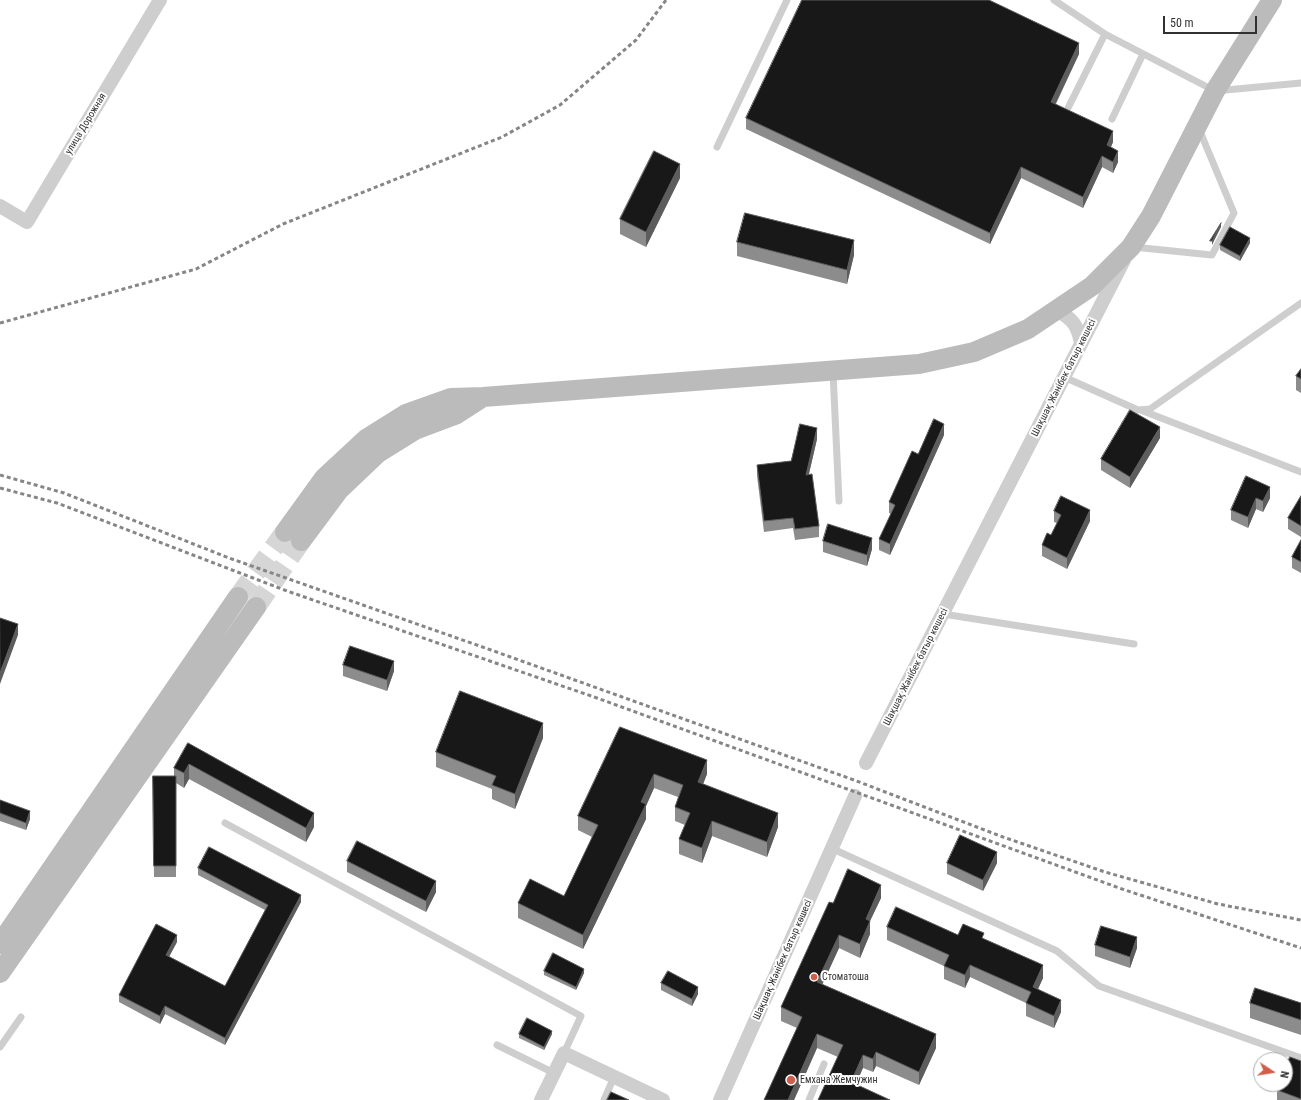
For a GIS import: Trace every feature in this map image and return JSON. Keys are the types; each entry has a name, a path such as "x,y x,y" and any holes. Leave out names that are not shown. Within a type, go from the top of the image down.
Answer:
{"main road":[{"name":"Шақшақ Жәнібек батыр көшесі","path":"1131,247 1151,216 1215,91 1272,0"},
{"path":"293,536 324,478 366,439 406,414 451,398 483,397 919,364 974,352 1028,329 1057,311 1092,286 1131,247"},
{"path":"0,944 238,597"},
{"path":"0,973 256,607"}],"street":[{"name":"улица Дорожная","path":"0,206 27,222 160,0"},
{"name":"Шақшақ Жәнібек батыр көшесі","path":"866,763 1131,247"},
{"path":"1057,311 1071,319 1078,328 1081,343"},
{"name":"Шақшақ Жәнібек батыр көшесі","path":"720,1100 833,849 855,796"},
{"path":"541,1100 564,1053 663,1100"}],"lane":[{"path":"716,148 787,0"},
{"path":"1054,0 1106,34 1215,91 1301,83"},
{"path":"1068,108 1106,34"},
{"path":"1112,118 1143,54"},
{"path":"1131,247 1212,255 1234,213 1197,125"},
{"path":"1143,411 1150,409 1301,303"},
{"path":"833,371 839,501"},
{"path":"1064,377 1138,410 1301,472"},
{"path":"943,614 1134,644"},
{"path":"225,823 581,1016 564,1053"},
{"path":"833,849 1057,951 1099,986 1301,1058"},
{"path":"0,1047 21,1017"},
{"path":"497,1046 554,1073"},
{"path":"808,1100 824,1064"},
{"path":"604,1100 614,1077"}],"building":[{"path":"802,0 989,0 1079,43 1051,102 1113,131 1107,145 1118,151 1113,162 1102,156 1083,197 1021,167 990,233 746,118"},
{"path":"654,151 680,164 646,232 620,219"},
{"path":"745,213 854,240 847,270 737,242"},
{"path":"1221,223 1212,241 1210,241"},
{"path":"1230,227 1250,238 1240,256 1220,245"},
{"path":"1301,369 1301,379 1296,376"},
{"path":"1130,410 1160,427 1130,477 1101,459"},
{"path":"934,419 944,424 890,544 879,539 895,505 889,502 912,451 918,454"},
{"path":"800,424 817,428 806,475 812,474 819,526 795,529 793,518 764,521 757,465 791,461"},
{"path":"1246,476 1270,487 1263,501 1256,498 1248,517 1231,510"},
{"path":"1061,496 1090,510 1067,558 1042,545 1047,533 1051,535 1061,515 1054,511"},
{"path":"1301,496 1301,526 1288,518"},
{"path":"828,524 872,538 867,555 823,541"},
{"path":"1301,540 1301,562 1292,557"},
{"path":"0,618 18,624 0,673"},
{"path":"350,646 394,661 387,680 343,665"},
{"path":"460,691 543,723 515,794 492,785 496,776 436,752"},
{"path":"620,727 707,760 698,782 778,813 767,842 712,821 702,848 679,839 690,813 675,807 683,785 654,774 641,802 646,804 583,935 518,903 530,879 564,896 598,825 578,816"},
{"path":"188,743 314,813 306,828 189,764 184,773 174,768"},
{"path":"153,776 176,776 176,866 154,866"},
{"path":"0,800 30,811 26,823 0,813"},
{"path":"960,835 997,852 983,880 947,863"},
{"path":"357,841 436,881 426,901 347,861"},
{"path":"209,847 301,895 225,1038 165,1006 160,1016 119,995 156,924 177,935 166,955 225,986 268,905 198,868"},
{"path":"848,869 881,885 866,919 870,921 860,944 839,935 817,982 936,1034 919,1072 876,1052 873,1059 863,1055 851,1082 890,1100 818,1100 843,1045 817,1034 788,1100 764,1100 802,1017 781,1007 829,902 833,903"},
{"path":"896,907 958,935 963,924 984,933 982,938 1043,965 1033,987 1061,1000 1054,1016 1026,1003 1031,992 970,965 965,975 944,966 949,955 887,927"},
{"path":"1101,926 1137,937 1130,957 1095,945"},
{"path":"553,953 584,969 576,987 544,971"},
{"path":"668,971 698,987 692,999 661,983"},
{"path":"1255,988 1301,1003 1301,1020 1250,1003"},
{"path":"527,1018 552,1031 544,1047 519,1034"},
{"path":"1293,1058 1301,1061 1301,1099 1282,1092 1293,1092"},
{"path":"611,1092 629,1100 607,1100"}],"tunnel":[{"path":"238,597 285,532"},
{"path":"256,607 301,541"}],"railway":[{"path":"0,323 196,269 283,224 502,137 560,105 636,40 666,0"},
{"path":"0,475 64,493 229,558 854,780 1003,837 1105,872 1218,904 1301,920"},
{"path":"0,488 57,503 287,591 597,698 1122,889 1301,948"}],"place":[{"name":"Стоматоша","path":"814,977"},
{"name":"Емхана Жемчужин","path":"791,1080"}]}
